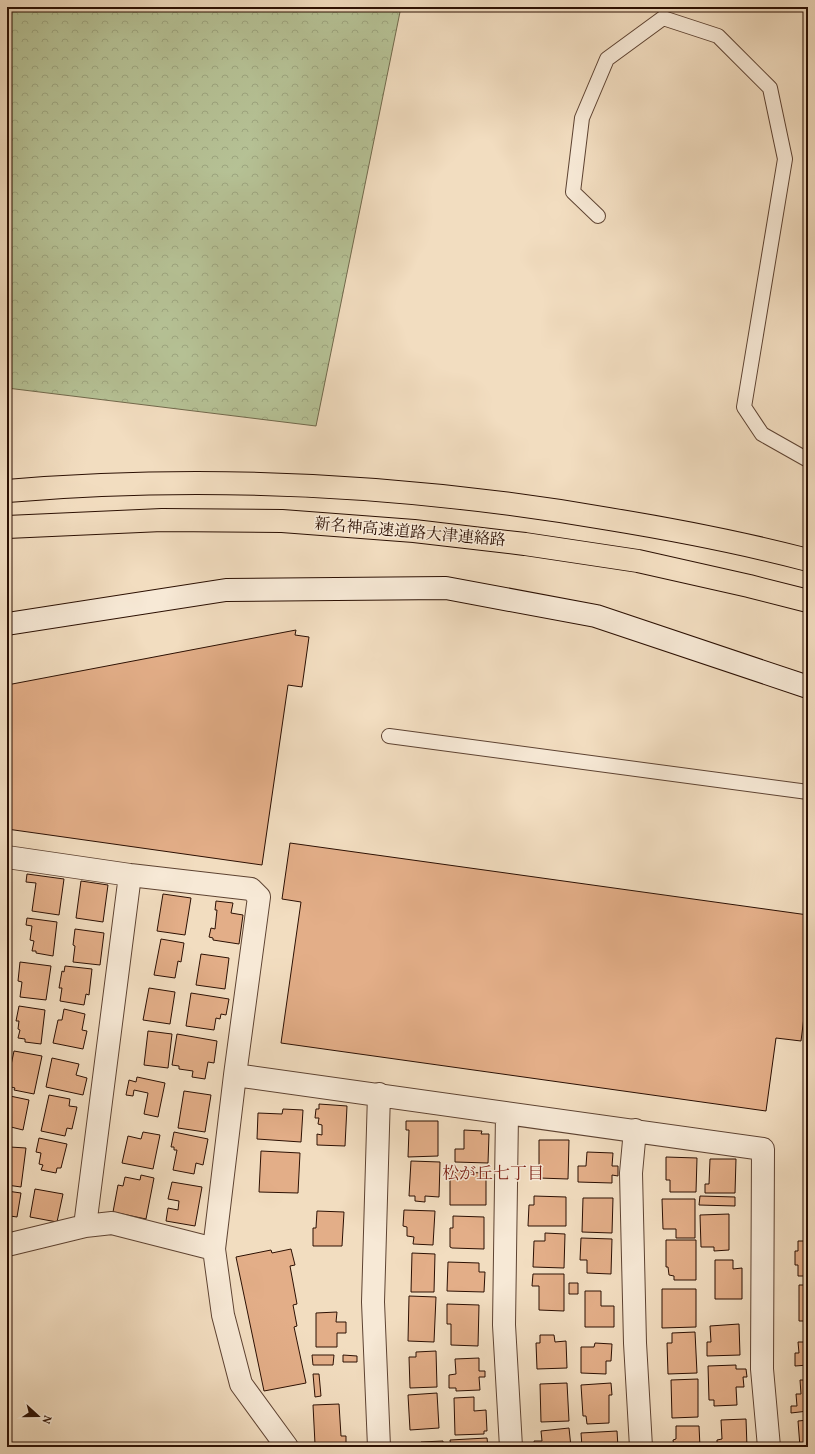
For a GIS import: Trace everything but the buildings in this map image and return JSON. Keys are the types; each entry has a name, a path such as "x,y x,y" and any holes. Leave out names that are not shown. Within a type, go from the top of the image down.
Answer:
{"highway":[{"path":"7,491 180,482 323,486 427,494 543,508 653,526 808,560"},
{"name":"新名神高速道路大津連絡路","path":"7,527 162,520 267,521 414,531 525,544 638,561 808,601"}],"street":[{"path":"7,624 226,590 446,588 596,616 808,687"},
{"path":"7,857 130,875 251,889 259,897 235,1075 214,1249 223,1315 241,1384 287,1447"},
{"path":"85,1226 130,875"},
{"path":"235,1075 763,1149 762,1369 769,1447"},
{"path":"379,1094 373,1302 379,1447"},
{"path":"507,1114 504,1325 510,1447"},
{"path":"635,1130 631,1173 635,1343 641,1447"},
{"path":"7,1245 85,1226 112,1223 214,1249"}],"lane":[{"path":"598,216 573,192 582,118 607,59 663,18 718,36 770,88 785,159 744,406 762,434 808,460"},
{"path":"389,736 808,792"}],"green space":[{"path":"7,7 401,7 316,426 7,388"}],"district":[{"name":"松が丘七丁目","path":"493,1174"}]}
